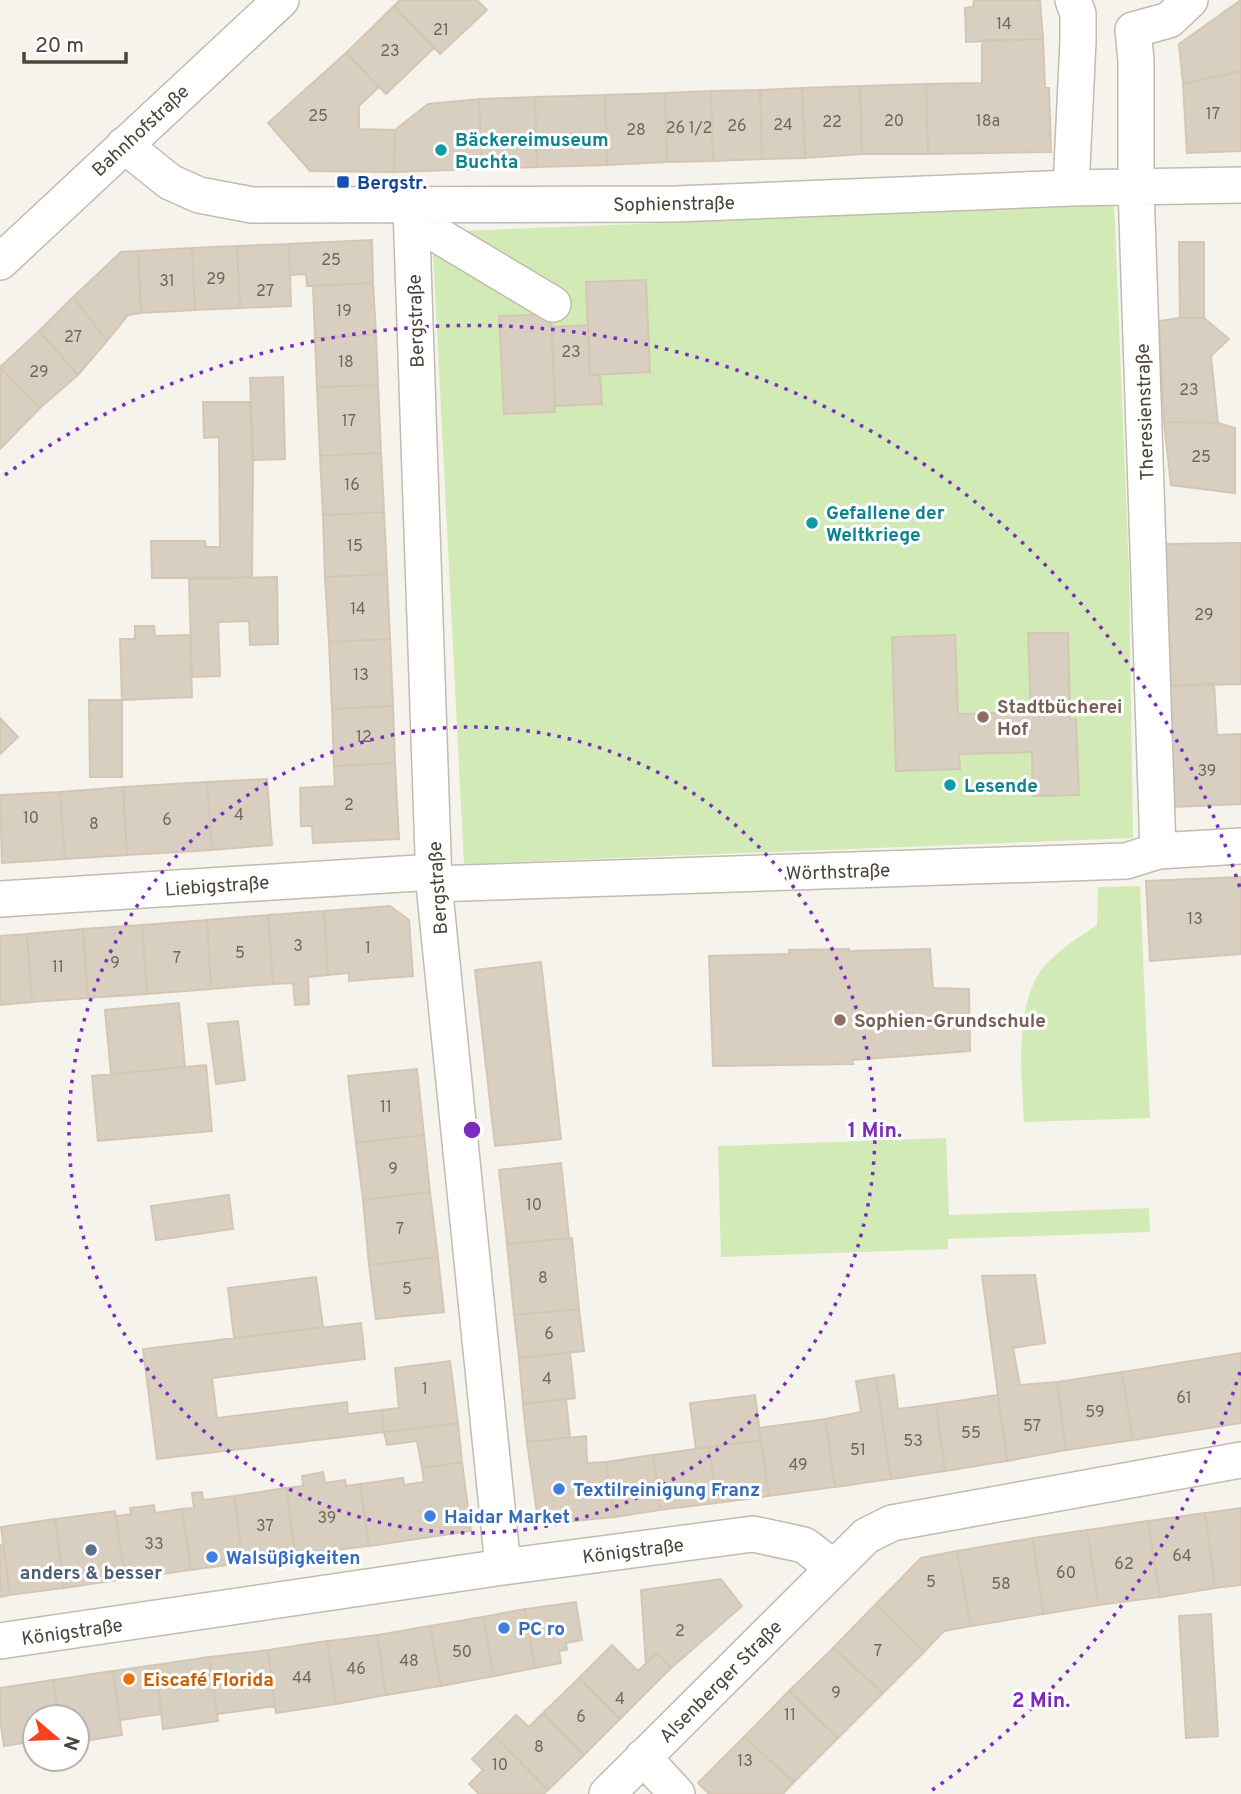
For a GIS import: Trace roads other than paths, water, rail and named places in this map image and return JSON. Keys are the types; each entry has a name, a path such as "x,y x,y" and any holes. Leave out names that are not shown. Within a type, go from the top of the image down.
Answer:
{"street":[{"name":"Bahnhofstraße","path":"0,262 281,0"},
{"path":"1071,188 1076,7 1133,30 1169,20 1190,0"},
{"name":"Theresienstraße","path":"1133,30 1158,851"},
{"name":"Sophienstraße","path":"124,145 170,182 198,195 252,205 411,212 1071,188 1241,185"},
{"path":"411,212 553,304"},
{"name":"Bergstraße","path":"411,212 434,878 503,1567"},
{"name":"Wörthstraße","path":"434,878 1126,861 1158,851 1241,846"},
{"name":"Liebigstraße","path":"0,900 434,878"},
{"path":"833,1567 866,1536 892,1523 1241,1460"},
{"name":"Königstraße","path":"0,1642 503,1567 753,1534 804,1545 833,1567"},
{"name":"Alsenberger Straße","path":"607,1794 833,1567"},
{"path":"643,1757 677,1794"}],"place":[{"name":"Bäckereimuseum Buchta","path":"441,150"},
{"name":"Bergstr.","path":"343,182"},
{"name":"Gefallene der Weltkriege","path":"812,523"},
{"name":"Stadtbücherei Hof","path":"983,717"},
{"name":"Lesende","path":"950,785"},
{"name":"Sophien-Grundschule","path":"840,1020"},
{"name":"Textilreinigung Franz","path":"559,1489"},
{"name":"Haidar Market","path":"430,1516"},
{"name":"anders & besser","path":"91,1550"},
{"name":"Walsüßigkeiten","path":"212,1557"},
{"name":"PC ro","path":"504,1628"},
{"name":"Eiscafé Florida","path":"129,1679"}]}
